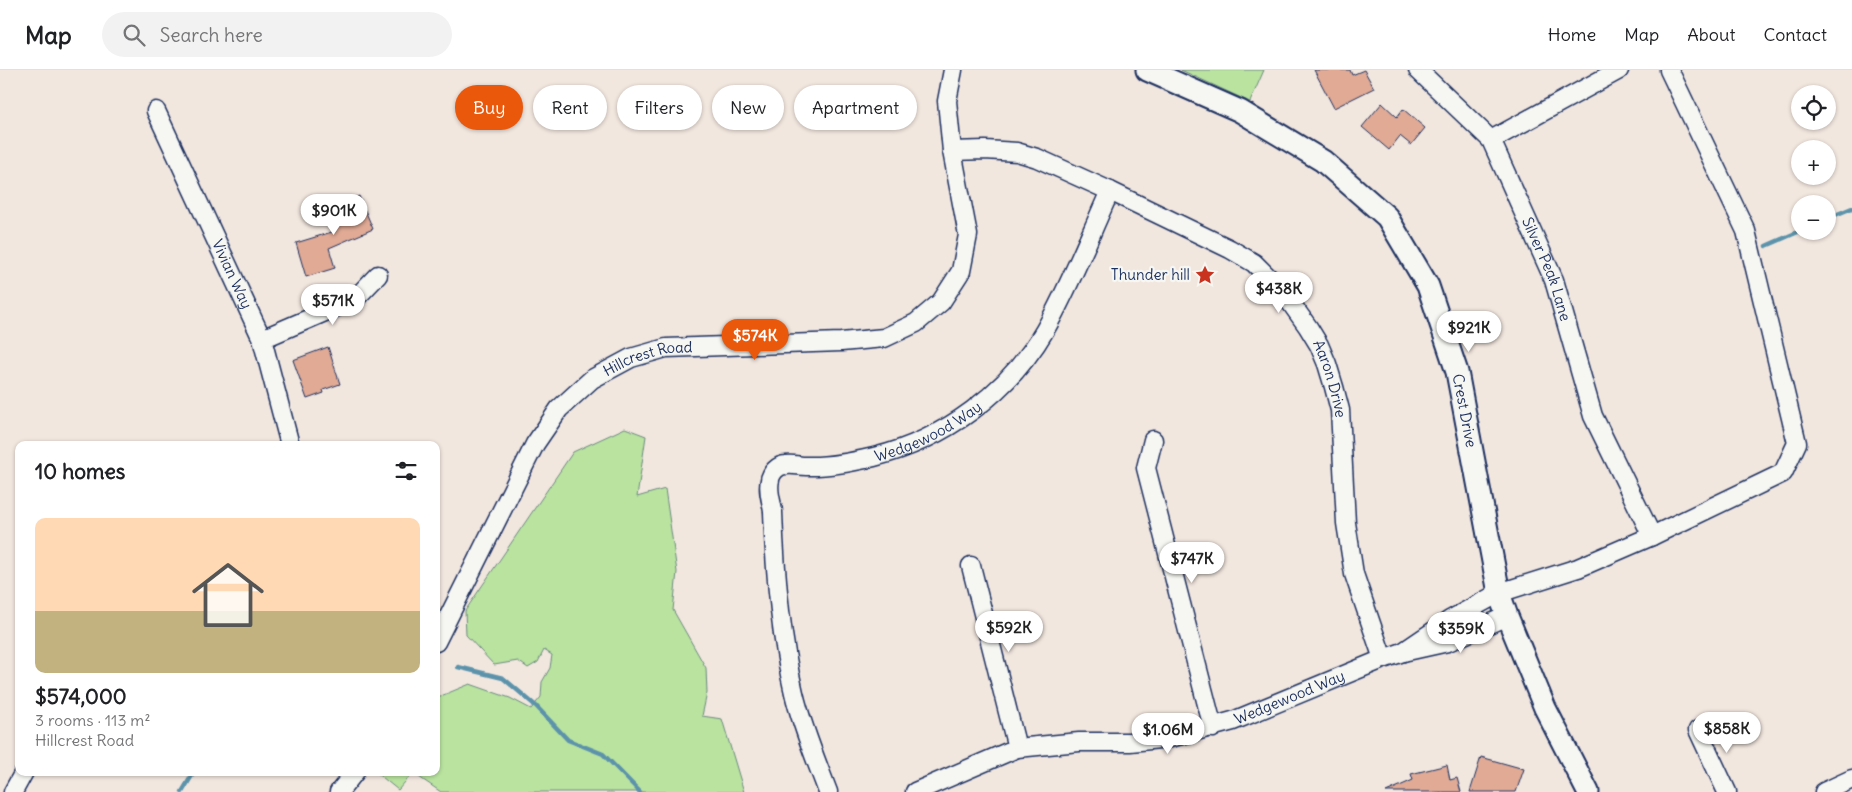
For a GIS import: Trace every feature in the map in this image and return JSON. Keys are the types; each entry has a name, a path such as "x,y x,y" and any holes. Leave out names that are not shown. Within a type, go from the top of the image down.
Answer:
{"street":[{"name":"Hillcrest Road","path":"440,634 535,444 559,409 592,379 631,358 666,348 841,342 884,338 916,323 941,302 961,271 968,235 952,151 947,101 953,70"},
{"name":"Crest Drive","path":"1147,70 1240,111 1323,160 1387,217 1428,286 1457,372 1499,593 1507,616 1545,708 1588,792"},
{"path":"1418,70 1491,140 1620,70"},
{"path":"1499,593 1578,568 1652,536 1783,473 1796,443 1746,231 1669,70"},
{"name":"Vivian Way","path":"156,111 262,339 289,441"},
{"name":"Silver Peak Lane","path":"1491,140 1554,280 1593,416 1652,536"},
{"name":"Aaron Drive","path":"952,151 985,150 1017,152 1036,158 1206,236 1254,263 1283,292 1308,327 1328,364 1340,410 1346,523 1354,574 1383,659"},
{"name":"Wedgewood Way","path":"828,792 794,694 781,626 772,506 769,490 774,470 783,465 795,464 806,466 861,460 904,448 948,426 984,400 1011,376 1045,330 1110,191"},
{"path":"262,339 355,299 378,275"},
{"path":"1153,440 1146,468 1213,728"},
{"path":"971,566 1017,748"},
{"name":"Wedgewood Way","path":"1444,634 1499,593"},
{"name":"Wedgewood Way","path":"915,792 1017,748 1079,742 1130,742 1170,738 1213,728 1444,634 1507,616"},
{"path":"1698,730 1727,792"},
{"path":"13,792 22,776"},
{"path":"339,792 353,776"},
{"path":"1824,792 1852,779"}],"green space":[{"path":"1181,70 1264,70 1250,102"},
{"path":"625,428 646,436 637,497 665,489 677,572 673,610 706,668 707,693 702,716 722,719 744,792 441,792 417,776 440,776 440,696 470,684 510,698 531,709 541,697 542,682 550,668 552,655 544,650 538,662 528,668 518,661 494,665 466,635 465,611 573,452"},
{"path":"381,776 410,776 398,790"}],"building":[{"path":"1314,70 1350,70 1352,75 1364,70 1374,88 1334,108"},
{"path":"1382,103 1397,117 1403,109 1425,128 1411,145 1400,136 1389,150 1362,127"},
{"path":"359,196 373,229 329,248 335,268 306,277 296,243 335,231 326,210"},
{"path":"328,347 340,384 323,390 324,393 307,399 293,360"},
{"path":"1481,757 1524,769 1516,792 1470,792"},
{"path":"1447,765 1450,780 1457,778 1461,792 1386,792 1413,780 1411,774"}],"waterway":[{"path":"1836,215 1852,208"},
{"path":"1766,246 1791,235"},
{"path":"458,667 503,678 536,706 568,740 603,754 640,792"},
{"path":"182,792 192,776"}],"place":[{"name":"Thunder hill","path":"1205,275"}]}
